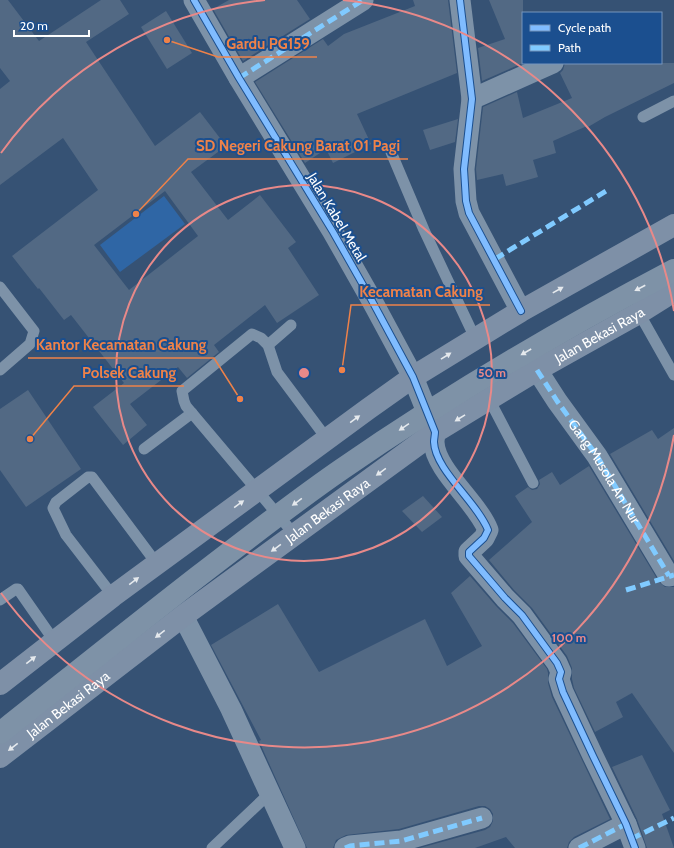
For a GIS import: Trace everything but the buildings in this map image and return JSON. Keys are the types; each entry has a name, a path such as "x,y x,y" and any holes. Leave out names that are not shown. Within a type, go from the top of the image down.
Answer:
{"highway":[{"path":"0,684 113,596 413,377 521,311 674,225"},
{"path":"0,733 249,537 340,470 414,420 480,379 607,306 674,270"},
{"name":"Jalan Bekasi Raya","path":"0,757 183,616 435,432 536,370 639,313 674,291"}],"street":[{"name":"Jalan Kabel Metal","path":"194,0 239,78 333,232 413,377 435,432 434,442 441,463 485,522 488,530 484,538 469,552 469,556 504,598 522,615 557,663 561,672 559,679 563,692 626,824"},
{"path":"239,78 363,0"},
{"path":"460,0 472,99 464,169 466,202 469,213 521,311"},
{"path":"472,99 551,64"},
{"name":"Gang Musola An Nur","path":"536,370 597,456 671,575"},
{"path":"183,616 227,702 295,848"},
{"path":"345,848 350,846 401,841 482,818"},
{"path":"579,848 626,824 635,848"}],"lane":[{"path":"643,117 674,101"},
{"path":"391,152 424,230 475,338"},
{"path":"0,287 34,331 30,344 0,370"},
{"path":"639,313 674,375"},
{"path":"268,345 291,325"},
{"path":"294,534 192,413 184,401 182,391 252,334 261,338 268,345 277,372 327,439"},
{"path":"489,399 533,483"},
{"path":"144,449 192,413"},
{"path":"113,596 66,535 53,508 56,502 88,477 92,477 110,499 157,564"},
{"path":"0,600 18,589 55,642"},
{"path":"212,848 270,794"}],"shaded area":[{"path":"164,196 185,224 120,272 100,245"}],"marked path":[{"path":"239,78 363,0"},
{"path":"495,259 606,191"},
{"path":"537,370 557,401 597,456 669,576"},
{"path":"626,590 674,575"},
{"path":"345,848 350,846 401,841 482,818"},
{"path":"631,839 674,818"},
{"path":"579,848 626,824"}],"cycle path":[{"path":"194,0 239,78 333,232 413,377 435,432 434,442 436,453 441,464 483,519 488,530 484,538 469,552 469,556 505,598 522,615 557,663 561,672 559,679 563,692 626,824 635,848"},
{"path":"460,0 472,99 464,169 466,201 469,213 521,311"}],"place":[{"name":"Gardu PG159","path":"167,40"},
{"name":"SD Negeri Cakung Barat 01 Pagi","path":"136,214"},
{"name":"Kecamatan Cakung","path":"342,370"},
{"name":"Kantor Kecamatan Cakung","path":"240,399"},
{"name":"Polsek Cakung","path":"30,439"}]}
